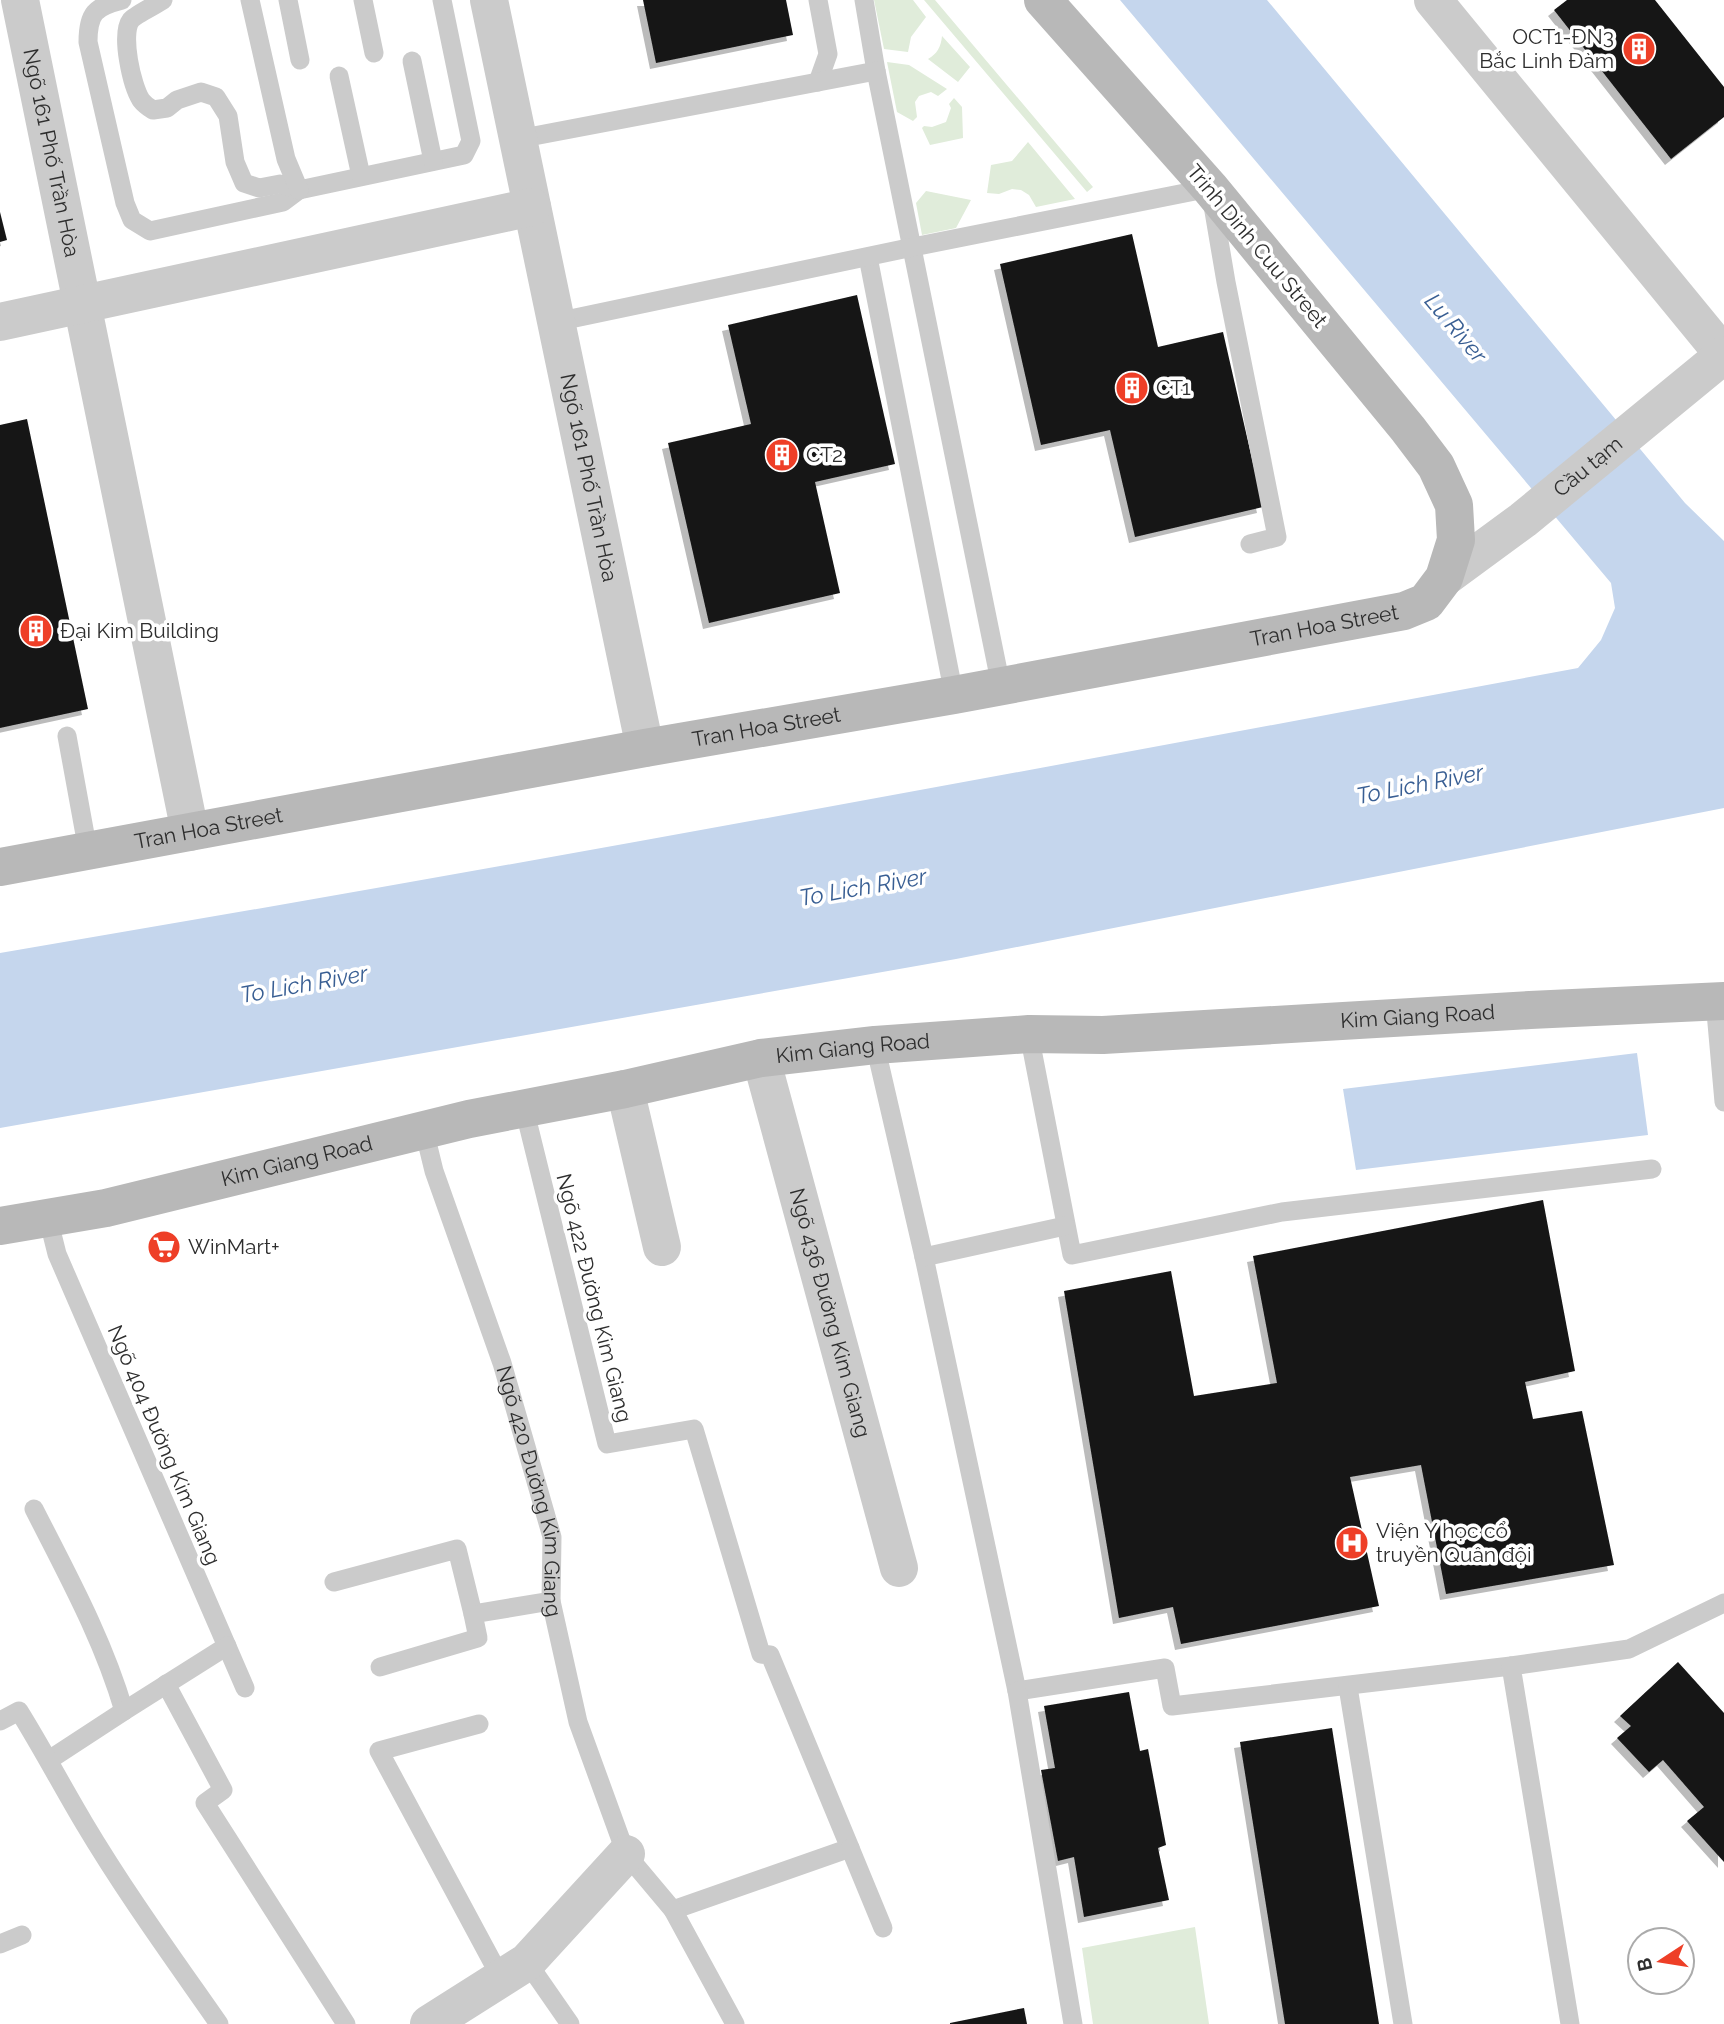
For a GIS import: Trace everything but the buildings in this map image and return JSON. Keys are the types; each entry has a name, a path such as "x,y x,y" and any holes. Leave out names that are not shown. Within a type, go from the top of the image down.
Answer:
{"main road":[{"name":"Trinh Dinh Cuu Street","path":"1043,0 1210,188 1408,429 1436,466 1454,505"},
{"name":"Tran Hoa Street","path":"0,867 1404,611 1426,602 1444,578 1456,540 1454,505"},
{"name":"Kim Giang Road","path":"0,1226 106,1208 424,1130 761,1058 875,1045 1028,1034 1103,1035 1719,1001"}],"street":[{"name":"Ngõ 161 Phố Trần Hòa","path":"20,0 190,832"},
{"name":"Ngõ 161 Phố Trần Hòa","path":"489,0 645,748"},
{"path":"1433,0 1724,355"},
{"path":"0,323 533,207"},
{"name":"Cầu tạm","path":"1444,578 1523,520 1724,355"},
{"name":"Ngõ 436 Đường Kim Giang","path":"761,1058 899,1568"},
{"path":"625,1089 662,1247"},
{"path":"429,2024 514,1970 626,1854"}],"lane":[{"path":"122,0 97,9 88,24 88,41 125,203 132,220 150,231 283,202 299,190 464,155 471,141 442,0"},
{"path":"163,0 131,19 127,28 134,85 142,102 153,110 167,108 177,100 201,92 216,97 228,116 235,162 244,183 259,188 279,184 299,190"},
{"path":"250,0 286,159 299,190"},
{"path":"288,0 300,60"},
{"path":"363,0 374,54"},
{"path":"818,0 828,54 818,82"},
{"path":"864,0 1000,686"},
{"path":"412,61 433,160"},
{"path":"518,139 876,71"},
{"path":"339,76 361,176"},
{"path":"556,322 1210,188 1277,537 1250,544"},
{"path":"868,257 954,695"},
{"path":"67,736 88,851"},
{"path":"1719,1001 1724,1102"},
{"path":"1028,1034 1072,1255 1282,1212 1652,1169"},
{"path":"875,1045 924,1257 1017,1691 1073,2024"},
{"name":"Ngõ 422 Đường Kim Giang","path":"524,1108 607,1444 694,1429 761,1654 770,1655 850,1848"},
{"name":"Ngõ 420 Đường Kim Giang","path":"424,1130 434,1171 502,1363 552,1537 551,1601 578,1722 626,1854 673,1910 736,2024"},
{"name":"Ngõ 404 Đường Kim Giang","path":"48,1218 57,1254 245,1688"},
{"path":"924,1257 1066,1226"},
{"path":"34,1508 102,1648 113,1673 124,1711"},
{"path":"334,1582 457,1549 478,1638 380,1667"},
{"path":"473,1614 551,1601"},
{"path":"1017,1691 1165,1668 1172,1706 1348,1687 1629,1649 1724,1603"},
{"path":"49,1760 227,1646"},
{"path":"1511,1666 1570,2024"},
{"path":"166,1684 223,1790 205,1803 346,2024"},
{"path":"1348,1687 1403,2024"},
{"path":"0,1721 19,1712 111,1865 219,2024"},
{"path":"480,1724 379,1751 514,1970 570,2024"},
{"path":"673,1910 850,1848 883,1928"},
{"path":"0,1944 22,1935"}],"green space":[{"path":"874,0 913,0 926,17 911,37 908,52 884,49"},
{"path":"924,0 935,0 1093,187 1087,192"},
{"path":"942,36 970,67 958,82 928,59 938,50"},
{"path":"887,62 909,65 947,89 938,96 931,92 919,96 915,102 917,117 913,121 897,112"},
{"path":"954,98 962,107 963,138 930,145 922,128 946,122 951,108 949,104"},
{"path":"1028,142 1075,199 1036,207 1029,195 1021,190 987,193 991,165 1012,161"},
{"path":"926,191 971,200 956,228 922,235 916,203"},
{"path":"1195,1927 1209,2024 1093,2024 1082,1948"}],"water":[{"path":"1120,0 1267,0 1685,503 1724,541 1724,808 956,959 0,1128 0,953 592,850 1578,668 1601,640 1615,608 1611,583"},
{"path":"1637,1053 1648,1135 1356,1170 1343,1089"}],"place":[{"name":"OCT1-ĐN3 Bắc Linh Đàm","path":"1639,49"},
{"name":"CT1","path":"1132,388"},
{"name":"CT2","path":"782,455"},
{"name":"Đại Kim Building","path":"36,631"},
{"name":"WinMart+","path":"164,1247"},
{"name":"Viện Y học cổ truyền Quân đội","path":"1352,1543"}],"water label":[{"name":"Lu River","path":"1456,328"},
{"name":"To Lich River","path":"1420,784"},
{"name":"To Lich River","path":"863,887"},
{"name":"To Lich River","path":"304,984"}]}
